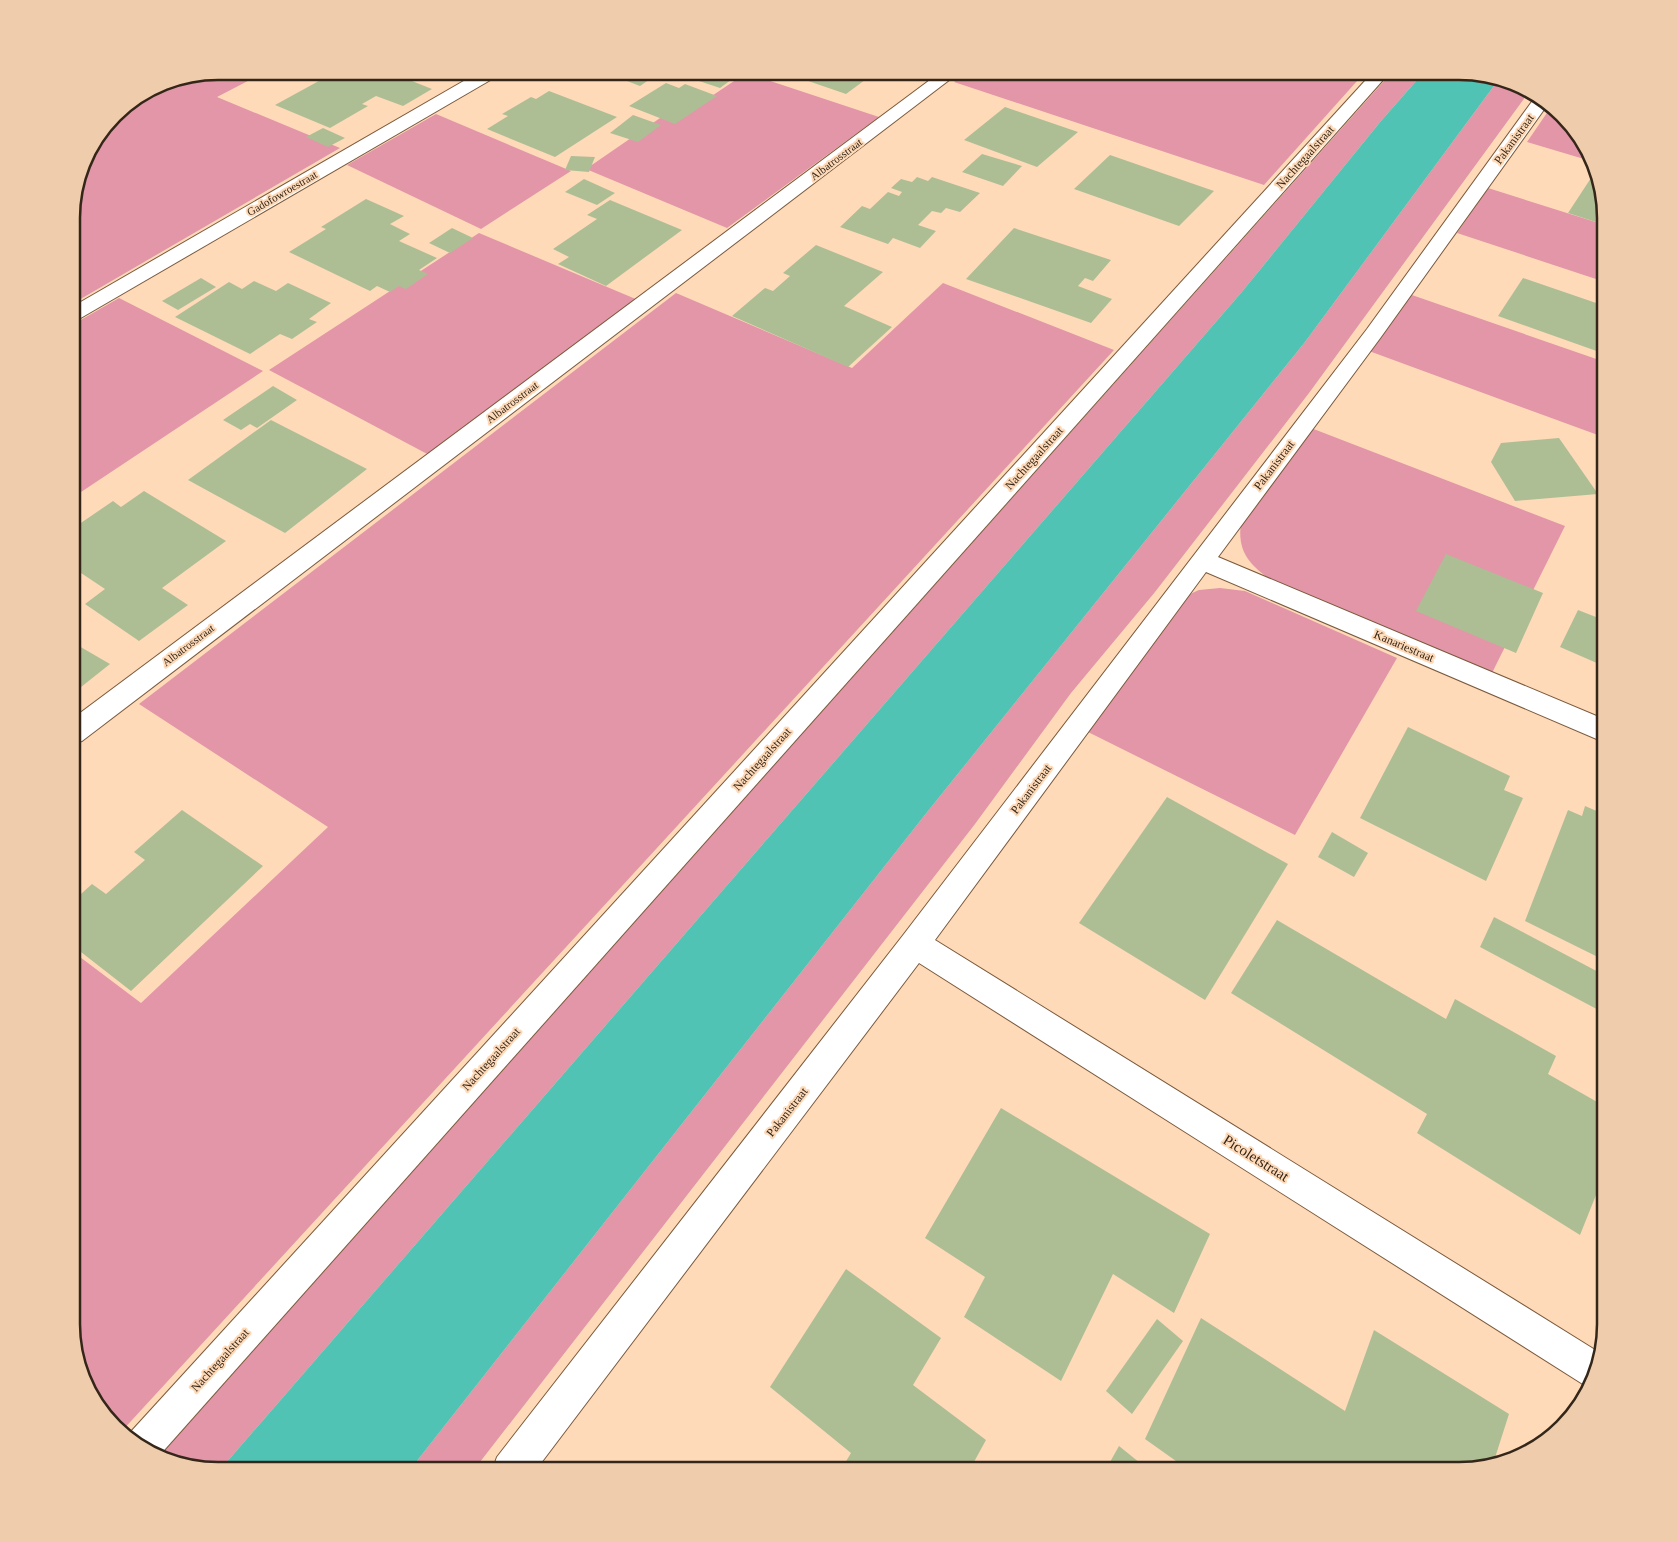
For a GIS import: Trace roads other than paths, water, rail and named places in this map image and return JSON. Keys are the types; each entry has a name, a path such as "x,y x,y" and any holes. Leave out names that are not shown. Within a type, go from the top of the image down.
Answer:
{"street":[{"name":"Gadofowroestraat","path":"80,310 477,80"},
{"name":"Albatrosstraat","path":"80,727 941,80"},
{"name":"Nachtegaalstraat","path":"146,1442 1375,80"},
{"name":"Pakanistraat","path":"518,1462 916,944 1374,333 1538,105"},
{"name":"Kanariestraat","path":"1202,560 1597,728"},
{"name":"Picoletstraat","path":"916,944 1590,1368"}],"water":[{"path":"1417,80 1468,80 1495,85 1305,342 924,816 416,1462 227,1462 1241,293 1381,121"}]}
